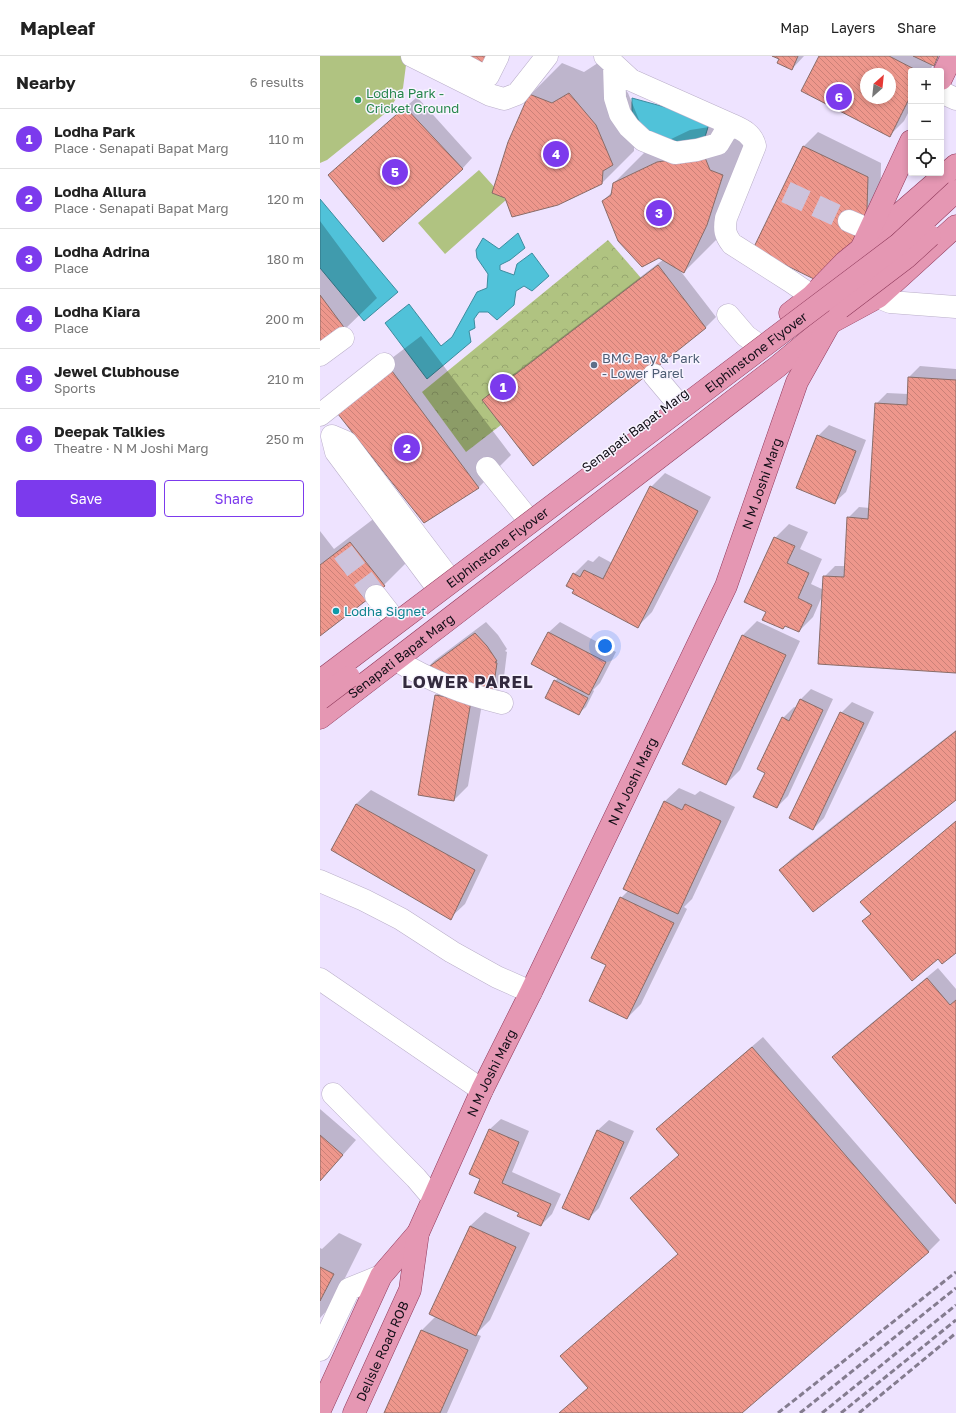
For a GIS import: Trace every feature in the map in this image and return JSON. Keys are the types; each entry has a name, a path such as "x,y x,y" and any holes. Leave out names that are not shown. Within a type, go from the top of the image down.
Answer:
{"main road":[{"path":"947,91 952,56"},
{"path":"870,237 908,148"},
{"name":"Senapati Bapat Marg","path":"320,670 390,614 812,296 870,237 956,165"},
{"name":"Elphinstone Flyover","path":"320,670 899,244 956,191"},
{"name":"Elphinstone Flyover","path":"320,699 907,257 956,212"},
{"name":"Senapati Bapat Marg","path":"320,718 776,367 830,323 878,297 956,226"},
{"name":"N M Joshi Marg","path":"418,1232 482,1090 531,992 726,586 797,382 830,323 870,237"},
{"path":"753,341 776,367 786,366 791,368 797,382"},
{"path":"320,1410 381,1276 418,1232"},
{"name":"Delisle Road ROB","path":"354,1413 410,1290 418,1232"},
{"path":"381,1276 410,1290"}],"street":[{"path":"412,56 490,95 504,99 517,94 547,56"},
{"path":"447,56 482,75 488,76 498,56"},
{"path":"612,67 615,98 620,114 629,127 643,140 675,153 697,150 718,144 728,127"},
{"path":"612,67 631,80 728,127 742,130 750,136 754,141 755,146 726,218 724,228 727,238 732,244 812,296 830,323"},
{"path":"849,221 870,237 878,297 890,302 956,307"},
{"path":"728,315 746,336 753,341"},
{"path":"320,354 344,338"},
{"path":"320,415 384,364"},
{"path":"650,379 671,403"},
{"path":"326,429 336,452 439,578"},
{"path":"487,468 524,514"},
{"path":"376,596 390,614"},
{"path":"396,660 430,679 473,696 502,703"},
{"path":"320,881 364,900 401,920 452,952 531,992"},
{"path":"320,979 482,1090"},
{"path":"333,1094 416,1178 433,1198"},
{"path":"320,1350 349,1289 381,1276"}],"green space":[{"name":"Lodha Park - Cricket Ground","path":"320,56 401,56 406,65 403,88 388,111 327,160 320,163"},
{"path":"479,170 506,200 445,254 418,223"},
{"path":"608,240 661,301 466,452 422,392"}],"water":[{"path":"632,98 672,109 709,124 704,140 670,144 632,122"},
{"path":"320,199 398,292 364,321 320,268"},
{"path":"518,233 525,248 510,260 500,265 500,270 514,275 517,264 532,253 549,276 532,291 524,286 516,291 514,305 497,320 488,312 479,312 474,319 475,328 469,331 471,342 427,379 385,323 409,304 441,346 452,337 477,292 487,288 488,274 477,258 476,250 483,238 499,249"}],"building":[{"path":"465,56 490,56 484,67"},
{"path":"772,56 798,56 792,70 777,63 779,59"},
{"path":"819,56 889,56 912,68 908,68 908,101 890,137 801,91"},
{"path":"913,56 938,56 934,66"},
{"path":"569,93 596,125 613,165 603,171 602,184 558,205 512,217 505,198 492,193 508,142 529,94 552,103"},
{"path":"405,107 463,169 383,242 328,175"},
{"path":"803,146 868,177 866,239 818,281 753,249"},
{"path":"704,155 710,170 723,175 707,225 684,273 659,258 642,267 618,241 602,201 611,195 613,183 657,162"},
{"name":"BMC Pay & Park - Lower Parel","path":"658,265 706,328 533,466 482,400"},
{"path":"320,295 346,330 320,349"},
{"path":"389,367 479,488 424,523 334,409"},
{"path":"908,377 956,380 956,673 818,664 823,576 844,577 847,517 868,519 875,403 907,405"},
{"path":"817,435 856,451 835,504 796,488"},
{"path":"650,486 698,511 638,628 572,593 574,590 566,586 573,573 580,577 584,570 603,579"},
{"path":"774,537 795,546 787,563 809,573 798,598 812,605 799,632 785,626 783,629 762,620 766,612 744,602"},
{"name":"Lodha Signet","path":"350,542 385,586 320,636 320,565"},
{"path":"548,632 606,662 589,695 531,664"},
{"path":"475,633 487,646 497,661 495,662 497,663 492,697 422,672"},
{"path":"742,635 786,655 726,785 682,764"},
{"path":"554,680 588,698 579,715 545,698"},
{"path":"435,695 471,701 454,801 418,795"},
{"path":"800,699 823,710 777,808 753,797 765,773 757,769 782,717 789,721"},
{"path":"840,712 864,723 813,830 789,818"},
{"path":"956,731 956,800 813,912 779,870"},
{"path":"664,801 682,810 685,804 721,821 678,914 623,889"},
{"path":"356,804 475,870 451,920 331,850"},
{"path":"956,821 956,953 942,964 938,959 912,981 862,921 871,914 860,902"},
{"path":"620,897 674,923 627,1019 589,1001 606,965 591,958"},
{"path":"927,978 950,1005 956,1000 956,1204 832,1057"},
{"path":"752,1047 929,1252 742,1413 559,1413 588,1388 560,1356 678,1254 630,1198 679,1155 656,1129"},
{"path":"489,1129 519,1142 502,1183 551,1204 541,1226 517,1216 519,1213 474,1193 480,1179 469,1174"},
{"path":"597,1130 624,1142 589,1220 562,1208"},
{"path":"320,1135 343,1155 320,1181"},
{"path":"470,1226 516,1247 476,1336 429,1314"},
{"path":"320,1267 334,1274 320,1301"},
{"path":"421,1330 468,1350 440,1413 384,1413"}],"tunnel":[{"path":"786,192 849,221"},
{"path":"343,552 376,596"}],"railway":[{"path":"778,1413 956,1272"},
{"path":"800,1413 956,1288"},
{"path":"822,1413 956,1305"},
{"path":"841,1413 956,1320"},
{"path":"859,1413 956,1333"}],"place":[{"name":"Deepak Talkies","path":"839,97"},
{"name":"Lodha Park - Cricket Ground","path":"358,100"},
{"name":"Lodha Kiara","path":"556,154"},
{"name":"Jewel Clubhouse","path":"395,172"},
{"name":"Lodha Adrina","path":"659,213"},
{"name":"BMC Pay & Park - Lower Parel","path":"594,365"},
{"name":"Lodha Park","path":"503,387"},
{"name":"Lodha Allura","path":"407,448"},
{"name":"Lodha Signet","path":"336,611"}],"district":[{"name":"LOWER PAREL","path":"468,682"}]}
